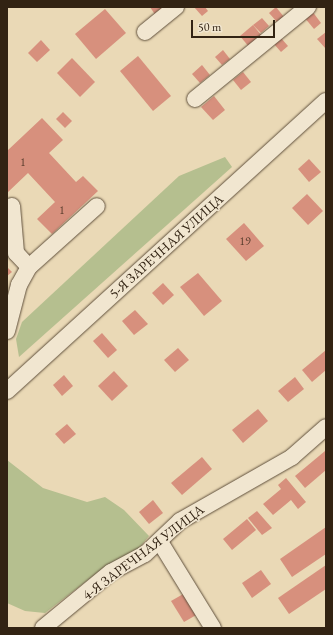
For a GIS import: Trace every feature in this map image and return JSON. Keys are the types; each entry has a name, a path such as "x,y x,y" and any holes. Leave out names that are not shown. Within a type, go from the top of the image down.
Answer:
{"street":[{"path":"145,32 176,7"},
{"path":"195,99 308,7"},
{"name":"5-Я ЗАРЕЧНАЯ УЛИЦА","path":"7,391 326,101"},
{"path":"12,206 16,252 28,267"},
{"path":"7,326 12,291 28,267 96,206"},
{"name":"4-Я ЗАРЕЧНАЯ УЛИЦА","path":"43,628 111,572 160,542 180,521 292,457 326,427"},
{"path":"160,542 213,628"}],"green space":[{"path":"225,157 232,167 19,357 16,339 22,322 179,176"},
{"path":"7,460 43,488 87,502 105,497 124,510 149,536 136,552 106,566 45,613 25,611 7,603"}],"building":[{"path":"150,7 164,7 156,16"},
{"path":"194,7 205,7 208,11 202,16"},
{"path":"276,7 284,17 277,22 269,13"},
{"path":"105,9 126,33 96,59 75,34"},
{"path":"312,11 321,23 314,29 304,17"},
{"path":"262,18 269,26 261,33 253,25"},
{"path":"253,25 262,36 249,47 240,36"},
{"path":"326,32 326,49 317,39"},
{"path":"281,38 288,46 281,52 274,44"},
{"path":"41,40 50,50 37,62 28,53"},
{"path":"223,50 230,59 222,65 215,57"},
{"path":"138,56 171,96 153,111 120,71"},
{"path":"72,58 95,82 80,97 57,73"},
{"path":"202,65 210,75 200,83 192,74"},
{"path":"243,72 251,82 241,90 233,80"},
{"path":"214,96 225,110 213,120 201,107"},
{"path":"63,112 72,121 65,128 56,119"},
{"path":"42,118 63,140 49,153 76,182 83,176 98,191 52,234 37,219 55,202 28,173 7,193 7,151"},
{"path":"309,159 321,172 309,182 298,169"},
{"path":"307,194 323,211 308,225 292,208"},
{"path":"244,223 264,246 246,261 226,239"},
{"path":"7,267 12,272 7,276"},
{"path":"198,273 222,301 204,316 180,287"},
{"path":"163,283 174,295 163,305 152,293"},
{"path":"135,310 148,324 134,335 122,321"},
{"path":"102,333 117,350 108,358 93,341"},
{"path":"178,348 189,360 175,372 164,360"},
{"path":"326,350 326,370 312,382 302,370"},
{"path":"114,371 128,386 112,401 98,386"},
{"path":"64,375 73,386 62,396 53,385"},
{"path":"295,377 304,389 288,402 278,391"},
{"path":"258,409 268,421 243,443 232,430"},
{"path":"67,424 76,434 64,444 55,434"},
{"path":"325,451 326,470 305,488 295,476"},
{"path":"202,457 212,469 182,495 171,483"},
{"path":"286,478 306,502 298,509 291,500 273,515 263,504 281,489 278,485"},
{"path":"153,500 163,513 149,524 139,512"},
{"path":"257,511 272,528 262,535 248,518"},
{"path":"247,519 256,530 232,550 223,539"},
{"path":"326,527 326,554 292,577 280,559"},
{"path":"326,565 326,589 289,614 278,598"},
{"path":"261,570 271,584 252,598 242,583"},
{"path":"185,593 198,614 184,622 171,601"}]}
